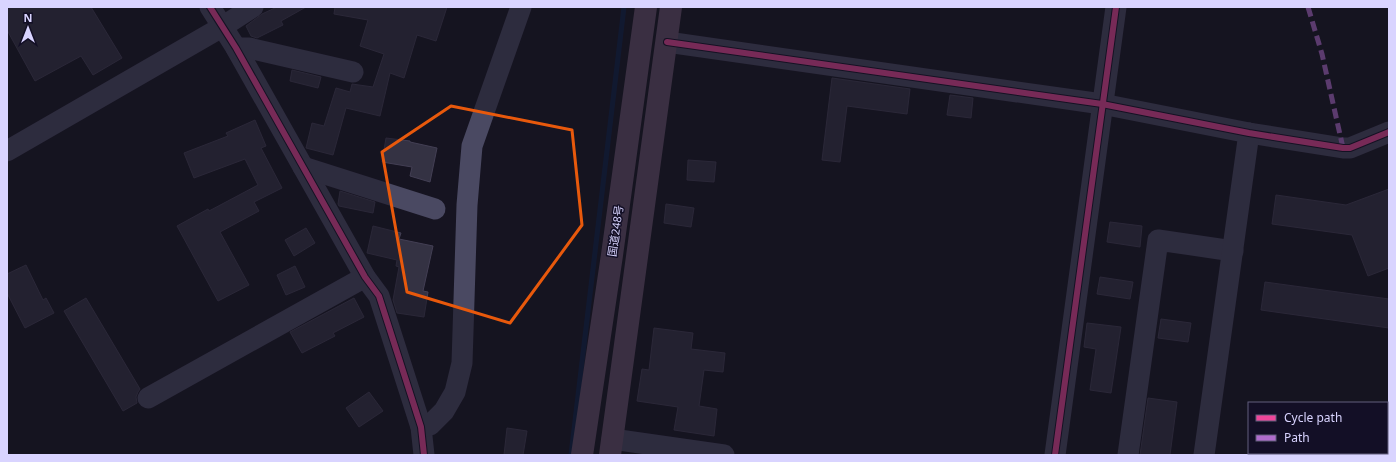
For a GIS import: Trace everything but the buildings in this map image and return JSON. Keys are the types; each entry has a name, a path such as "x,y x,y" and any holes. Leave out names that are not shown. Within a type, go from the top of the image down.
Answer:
{"highway":[{"name":"国道248号","path":"582,455 612,255 646,7"},
{"path":"611,447 671,7"}],"street":[{"path":"210,7 236,48 365,277 379,296 420,427 424,455"},
{"path":"7,151 222,27 253,7"},
{"path":"420,427 430,425 444,410 455,392 462,363 467,205 472,146 521,7"},
{"path":"1055,455 1116,7"},
{"path":"667,42 1102,104 1249,133 1344,148 1350,148 1389,132"},
{"path":"236,48 249,48 353,72"},
{"path":"1204,455 1249,133"},
{"path":"303,167 435,208"},
{"path":"1128,455 1158,240 1233,251"},
{"path":"148,398 365,277"},
{"path":"611,447 724,455"}],"highlighted area":[{"path":"451,106 572,130 582,225 510,323 407,292 382,152"}],"waterway":[{"path":"571,455 624,7"}],"marked path":[{"path":"1308,7 1322,54 1343,148"}],"cycle path":[{"path":"210,7 236,48 365,277 379,296 421,427 424,455"},
{"path":"1055,455 1116,7"},
{"path":"667,42 1102,104 1249,133 1343,148 1350,148 1389,132"}]}
